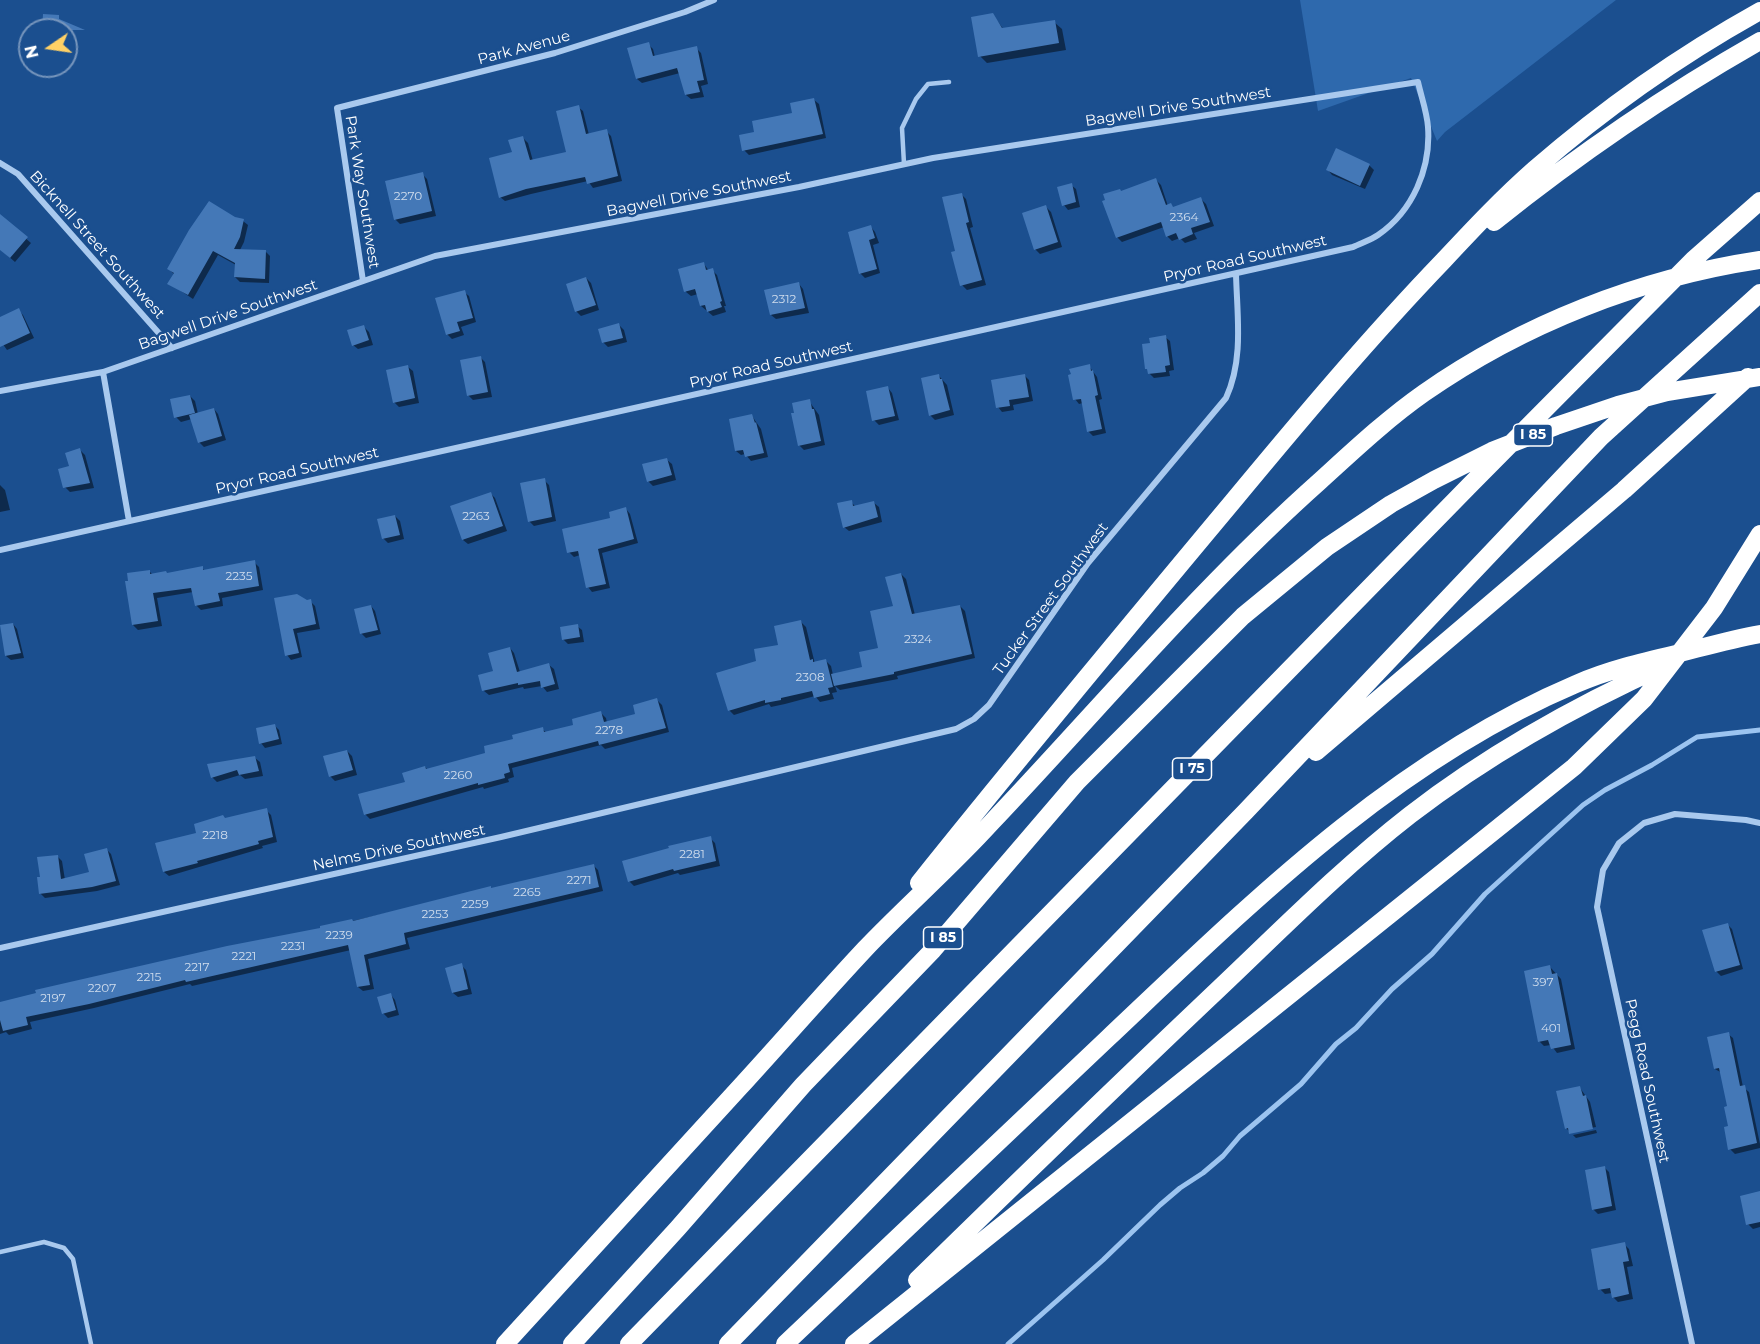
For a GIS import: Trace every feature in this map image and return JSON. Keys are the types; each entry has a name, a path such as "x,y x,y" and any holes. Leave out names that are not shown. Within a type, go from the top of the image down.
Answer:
{"highway":[{"path":"867,948 1048,721 1390,316 1489,213 1533,171 1578,133 1629,93 1760,11"},
{"path":"1390,316 1483,231 1566,165 1630,120 1760,41"},
{"name":"I 75","path":"629,1344 1478,477 1693,260 1760,201"},
{"path":"505,1344 867,948 966,851 1210,587 1278,518 1386,421 1425,392 1485,354 1539,326 1593,304 1648,286 1691,274 1760,260"},
{"path":"728,1344 1246,812 1601,437 1760,293"},
{"path":"1246,812 1606,505 1760,366"},
{"name":"I 85","path":"572,1344 678,1228 803,1085 933,950 1077,782 1243,615 1327,547 1391,504 1492,451 1618,405 1667,392 1760,377"},
{"path":"852,1344 1574,766 1644,699 1714,608 1760,534"},
{"path":"785,1344 1144,1005 1284,876 1352,818 1439,756 1495,723 1577,683 1616,668 1756,635"},
{"path":"852,1344 1086,1114 1374,844 1455,782 1523,739 1610,690 1713,644"}],"street":[{"name":"Park Avenue","path":"337,108 555,53 685,12 714,0"},
{"name":"Bagwell Drive Southwest","path":"0,391 103,372 435,256 788,189 933,158 1418,82"},
{"name":"Pryor Road Southwest","path":"0,550 1353,247 1378,235 1398,218 1417,190 1428,157 1428,126 1418,82"},
{"name":"Park Way Southwest","path":"337,108 363,281"},
{"name":"Bicknell Street Southwest","path":"0,163 18,174 172,348"},
{"name":"Tucker Street Southwest","path":"802,766 956,729 974,719 989,705 1088,563 1226,398 1234,381 1238,362 1236,274"},
{"path":"103,372 129,521"},
{"name":"Nelms Drive Southwest","path":"0,948 501,837 802,766"},
{"name":"Pegg Road Southwest","path":"1692,1344 1597,907 1604,870 1619,843 1644,824 1675,814 1760,823"}],"lane":[{"path":"904,164 902,128 916,99 928,84 949,82"},
{"path":"0,1252 44,1242 64,1248 73,1259 91,1344"}],"shaded area":[{"path":"1300,0 1616,0 1445,132 1437,141 1411,78 1318,111"}],"building":[{"path":"993,13 1002,28 1055,20 1059,43 978,57 971,17"},
{"path":"43,14 59,15 59,18 43,18"},
{"path":"649,42 653,56 697,46 704,80 697,81 700,92 685,95 677,68 636,79 627,48"},
{"path":"814,98 823,134 742,151 739,135 754,132 752,121 792,113 790,103"},
{"path":"579,105 586,134 607,129 618,176 587,184 585,177 526,189 499,198 489,158 512,152 508,140 523,136 530,160 566,152 556,111"},
{"path":"1336,148 1370,164 1360,186 1326,170"},
{"path":"423,172 432,211 394,220 385,181"},
{"path":"1156,178 1166,205 1171,203 1173,207 1201,197 1210,222 1191,228 1193,234 1179,240 1176,233 1166,237 1161,222 1116,238 1102,201 1105,200 1103,194 1120,189 1121,191"},
{"path":"1072,183 1076,202 1062,206 1057,187"},
{"path":"962,193 969,222 966,223 982,280 960,286 951,252 955,251 942,197"},
{"path":"209,201 235,217 244,219 240,237 234,249 266,250 265,279 234,277 235,263 213,251 188,295 167,284 174,273 167,269"},
{"path":"1046,205 1058,242 1034,250 1022,213"},
{"path":"0,214 28,237 10,258 0,250"},
{"path":"871,225 875,238 869,240 877,269 859,274 848,232"},
{"path":"704,262 706,270 713,268 722,301 720,302 722,307 707,312 705,305 700,306 695,289 684,292 678,269"},
{"path":"586,277 596,305 575,312 566,284"},
{"path":"799,282 805,308 770,315 764,290"},
{"path":"465,290 473,318 457,322 460,331 446,335 435,298"},
{"path":"19,308 30,333 0,347 0,317"},
{"path":"619,323 623,338 602,343 598,329"},
{"path":"364,325 369,340 352,346 347,330"},
{"path":"1166,335 1170,365 1165,366 1166,372 1148,374 1145,369 1142,344 1150,343 1149,338"},
{"path":"481,356 488,392 467,396 460,360"},
{"path":"1090,364 1098,395 1095,396 1102,429 1087,432 1081,399 1073,400 1068,375 1071,374 1069,369"},
{"path":"408,365 415,398 393,403 386,370"},
{"path":"939,374 950,410 929,416 921,378"},
{"path":"1025,374 1029,397 1009,400 1010,406 996,408 991,380"},
{"path":"888,386 895,416 872,421 866,391"},
{"path":"190,395 195,413 174,418 170,399"},
{"path":"810,399 821,441 798,446 791,413 794,413 792,403"},
{"path":"214,408 222,436 198,443 189,415"},
{"path":"752,414 764,453 745,457 743,450 735,451 729,419"},
{"path":"80,448 90,483 63,488 58,469 69,466 65,453"},
{"path":"667,458 672,475 647,482 642,464"},
{"path":"545,478 552,517 528,522 520,483"},
{"path":"491,492 503,526 462,540 450,506"},
{"path":"852,500 853,506 874,501 878,517 843,528 837,503"},
{"path":"626,507 634,539 598,549 606,584 586,588 578,551 567,553 562,529 610,518 609,512"},
{"path":"395,515 400,535 382,539 377,519"},
{"path":"255,560 259,586 218,593 220,601 195,606 191,588 153,593 158,621 132,625 125,581 128,581 127,573 150,570 150,574 166,571 167,573 203,566 203,570"},
{"path":"901,573 912,614 960,605 972,654 894,672 894,674 834,686 831,674 862,667 859,652 878,648 870,611 893,606 885,577"},
{"path":"297,594 307,600 311,599 316,624 293,629 299,653 285,656 274,598"},
{"path":"371,605 378,630 360,634 354,609"},
{"path":"801,620 810,660 813,659 813,662 826,659 833,687 828,688 830,694 814,698 812,691 781,698 781,700 765,703 765,700 728,711 716,673 756,661 754,649 778,645 774,626"},
{"path":"13,623 21,653 5,656 0,625"},
{"path":"578,624 580,637 562,640 560,627"},
{"path":"510,647 517,672 549,663 555,684 541,688 540,681 518,685 518,683 482,691 478,675 493,671 488,653"},
{"path":"657,698 666,728 599,745 598,741 508,764 510,772 504,774 505,778 478,785 478,783 364,815 358,794 405,782 402,773 485,753 484,746 513,739 512,735 543,727 544,732 573,725 572,719 601,711 604,722 635,714 633,705"},
{"path":"275,724 279,739 259,744 256,728"},
{"path":"347,750 353,770 329,777 323,756"},
{"path":"255,756 259,771 239,775 237,770 211,778 207,764"},
{"path":"267,808 273,837 258,841 259,844 163,872 155,843 196,833 194,824 223,815 225,818"},
{"path":"711,836 716,861 674,871 673,869 628,882 622,861 669,848 668,846"},
{"path":"107,848 116,881 92,887 39,894 37,877 40,877 37,857 58,855 61,879 89,872 84,854"},
{"path":"594,864 599,887 404,933 406,944 364,955 370,985 357,987 348,945 26,1017 28,1025 3,1031 0,1020 0,1002 36,993 35,990 227,946 320,928 320,926 352,919 353,921 491,886 491,888"},
{"path":"1728,923 1740,965 1715,972 1702,930"},
{"path":"462,963 468,989 452,993 445,968"},
{"path":"1550,965 1552,974 1557,973 1571,1045 1551,1049 1548,1040 1538,1042 1524,971"},
{"path":"391,993 396,1010 382,1014 377,997"},
{"path":"1729,1032 1740,1086 1745,1085 1757,1143 1728,1150 1724,1127 1728,1126 1724,1107 1727,1106 1719,1068 1714,1069 1707,1037"},
{"path":"1580,1086 1583,1096 1586,1095 1593,1129 1569,1134 1568,1128 1565,1129 1556,1091"},
{"path":"1605,1166 1612,1206 1592,1210 1585,1170"},
{"path":"1760,1191 1760,1222 1746,1225 1740,1196"},
{"path":"1625,1242 1629,1261 1623,1262 1629,1294 1612,1298 1610,1288 1598,1290 1591,1249"}],"waterway":[{"path":"1008,1344 1103,1260 1160,1205 1223,1156 1240,1136 1301,1084 1336,1044 1356,1028 1392,989 1432,954 1485,894 1583,805 1697,737 1760,730"}]}
